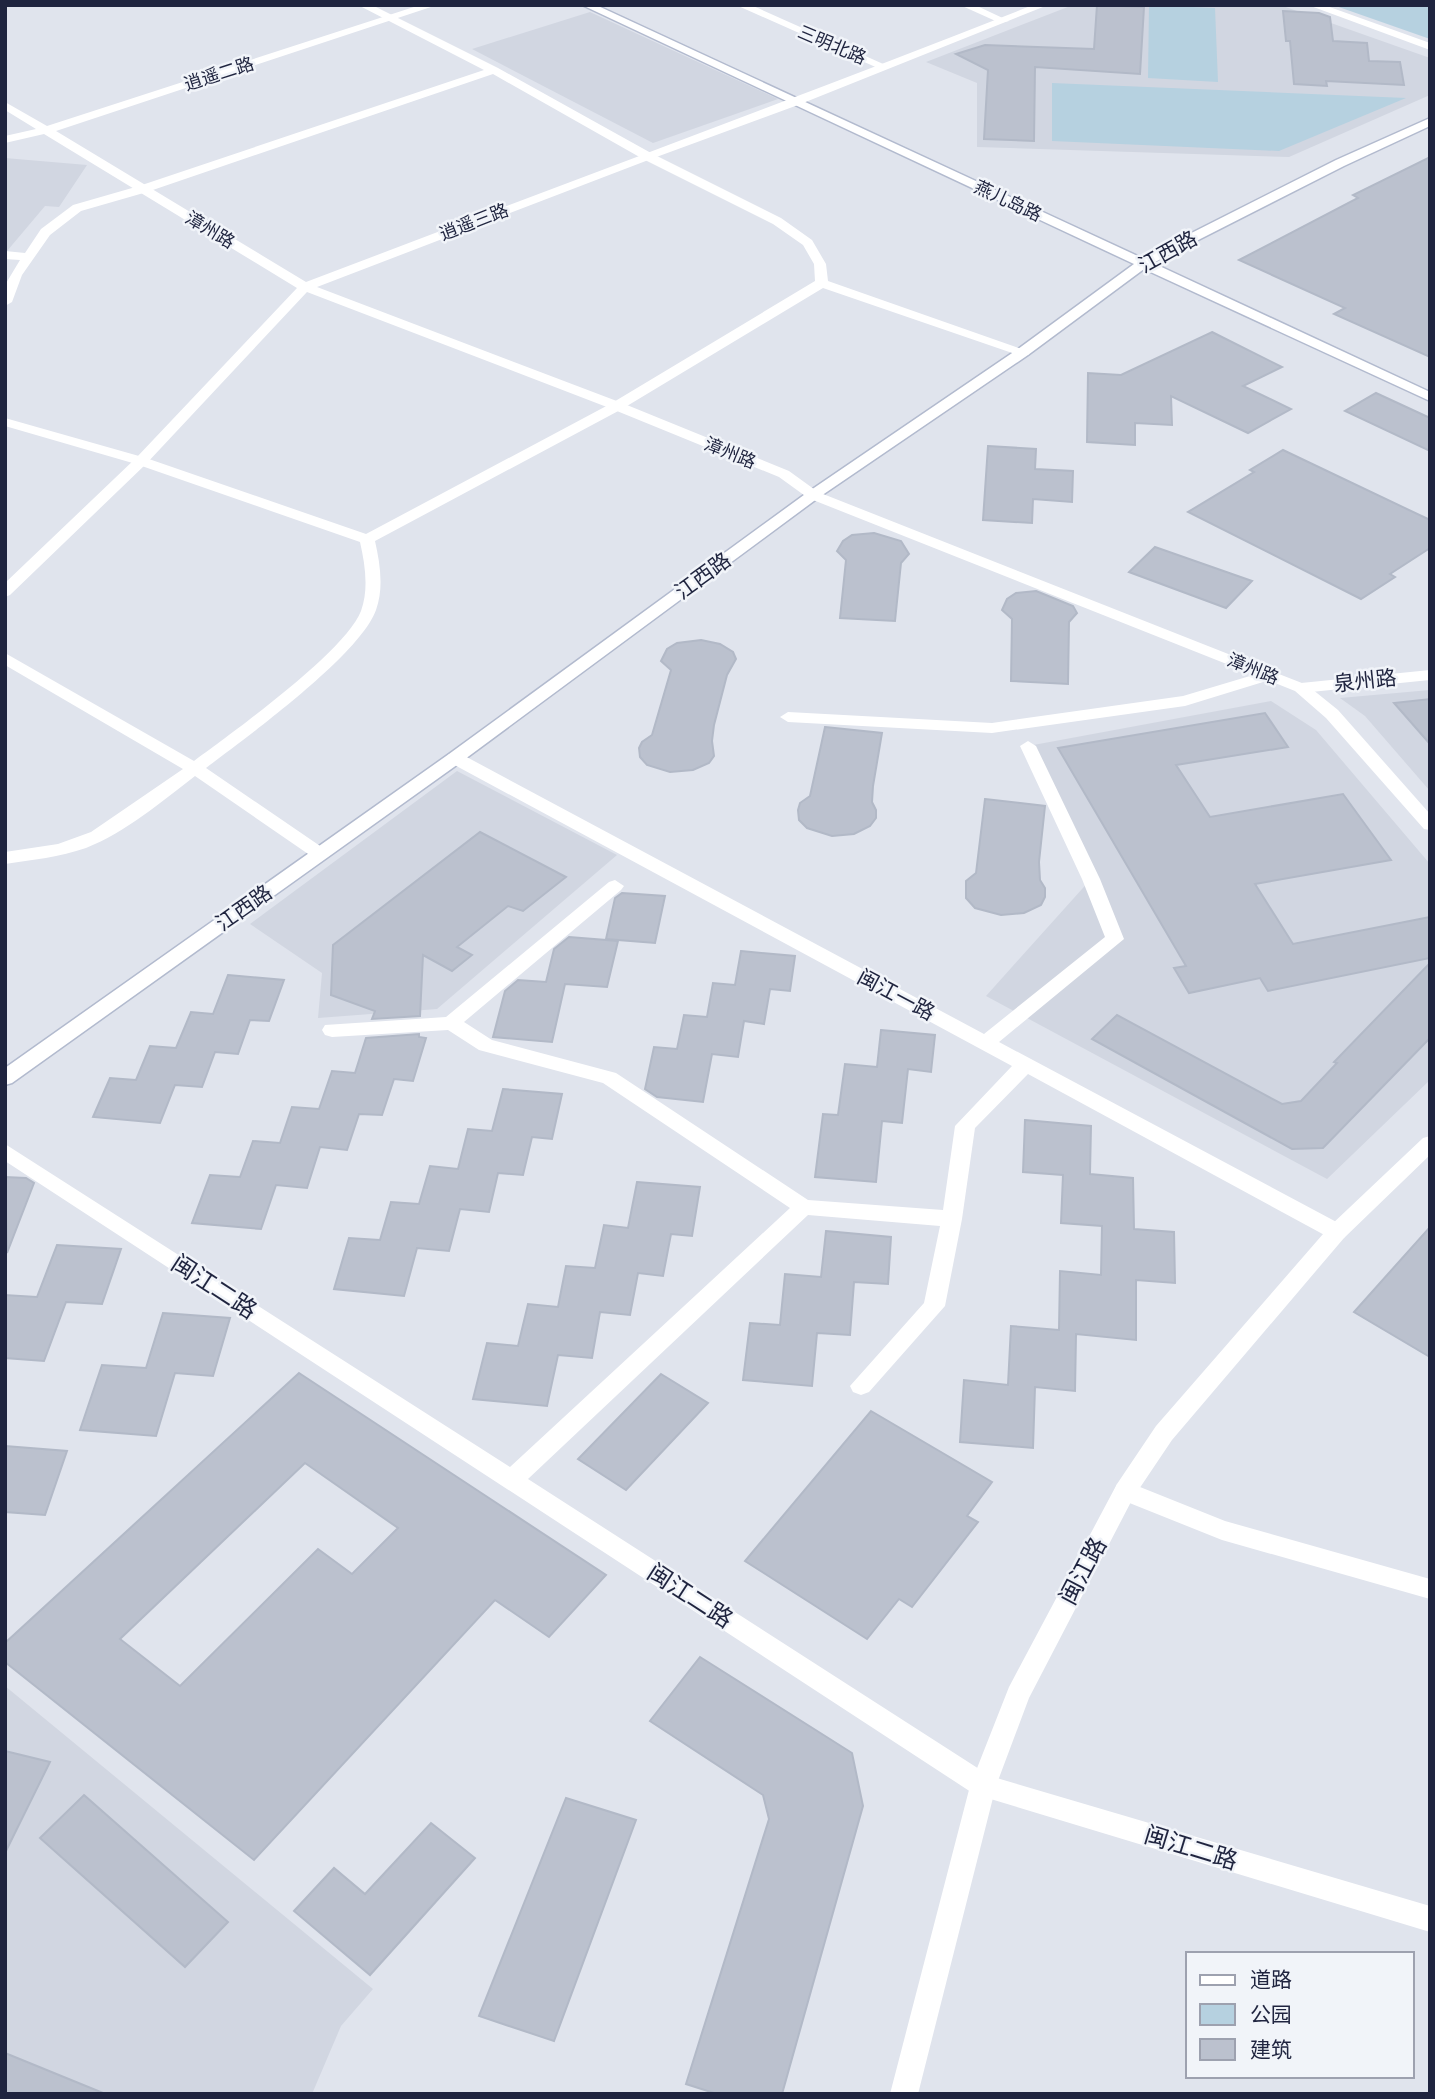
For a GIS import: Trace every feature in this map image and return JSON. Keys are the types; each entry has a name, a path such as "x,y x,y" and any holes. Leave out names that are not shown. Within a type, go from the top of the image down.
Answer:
{"street":[{"path":"363,5 494,70 647,156 776,221 808,243 820,264 822,283"},
{"name":"逍遥二路","path":"5,140 46,130 432,5"},
{"name":"燕儿岛路","path":"587,5 794,103 1430,383"},
{"name":"燕儿岛路","path":"609,5 1149,260 1430,397"},
{"name":"三明北路","path":"741,5 884,67"},
{"path":"965,5 1004,20"},
{"name":"逍遥三路","path":"5,592 141,461 305,287 647,156 808,98 1043,5"},
{"path":"1313,5 1430,47"},
{"path":"5,302 16,275 45,232 77,208 143,189 494,70"},
{"name":"漳州路","path":"5,104 305,287 784,474 813,495 1301,688 1332,715 1430,825"},
{"name":"江西路","path":"5,1078 455,758 813,495 1023,352 1149,260 1430,121"},
{"path":"5,255 29,257"},
{"path":"822,283 1023,352"},
{"path":"5,422 141,461 367,539 617,407 822,283"},
{"path":"5,858 62,850 89,840 128,817 196,769 285,698 347,643 364,621 370,606 373,564 367,539"},
{"path":"5,658 196,769 320,854"},
{"path":"788,717 992,728 1185,701 1270,675"},
{"name":"泉州路","path":"1301,688 1430,675"},
{"path":"985,1043 1115,939 1091,879 1028,746"},
{"name":"闽江一路","path":"455,758 1338,1233"},
{"path":"451,1023 615,886"},
{"path":"332,1030 451,1023 486,1045 609,1079 804,1207 952,1219"},
{"path":"861,1386 934,1306 952,1219 965,1126 1025,1065"},
{"name":"闽江路","path":"904,2094 983,1786 1018,1695 1125,1491 1164,1433 1338,1233 1430,1143"},
{"name":"闽江二路","path":"5,1151 983,1786 1430,1919"},
{"path":"512,1480 804,1207"},
{"path":"1125,1491 1222,1530 1430,1589"}],"shaded area":[{"path":"1073,5 1280,5 1430,58 1430,95 1289,157 977,147 977,83 926,62"},
{"path":"590,12 778,99 653,143 472,49"},
{"path":"5,158 87,165 59,207 45,206 7,251"},
{"path":"1430,690 1430,791 1365,716 1340,698"},
{"path":"1271,701 1316,730 1430,864 1430,1080 1327,1179 986,996 1091,879 1028,746"},
{"path":"457,771 617,855 437,1009 318,1018 322,973 250,924"},
{"path":"5,1686 373,1989 341,2026 312,2094 5,2094"}],"green space":[{"path":"1149,5 1215,8 1218,82 1148,78"},
{"path":"1333,5 1430,5 1430,39"},
{"path":"1052,83 1406,98 1279,151 1052,141"}],"building":[{"path":"1097,5 1144,7 1140,74 1035,67 1034,141 984,139 988,70 956,54 985,45 1094,49"},
{"path":"1283,11 1319,13 1330,17 1333,41 1367,43 1369,61 1400,62 1404,85 1326,81 1327,86 1294,84 1290,41 1286,41"},
{"path":"1430,157 1430,357 1334,314 1345,308 1239,260 1358,198 1353,195"},
{"path":"1212,332 1282,367 1243,386 1291,409 1248,433 1171,396 1172,425 1135,423 1135,445 1087,442 1088,373 1121,375"},
{"path":"1376,393 1430,418 1430,451 1345,411"},
{"path":"988,446 1036,449 1035,469 1073,471 1072,502 1033,499 1032,523 983,520"},
{"path":"1283,450 1430,520 1430,548 1390,574 1395,577 1361,599 1188,512 1254,472 1250,470"},
{"path":"874,533 901,541 909,554 901,563 895,621 840,618 846,560 837,551 843,541 852,535"},
{"path":"1155,547 1252,581 1226,608 1129,572"},
{"path":"1036,591 1073,606 1077,613 1069,622 1068,684 1011,681 1012,619 1002,610 1007,599 1016,593"},
{"path":"701,640 720,644 733,652 736,659 727,675 714,725 714,756 709,763 693,770 670,772 647,765 640,757 639,748 642,742 652,735 671,670 661,661 667,649 677,643"},
{"path":"1430,699 1430,744 1394,703"},
{"path":"1265,713 1288,747 1176,765 1210,817 1343,794 1391,860 1255,884 1293,944 1430,917 1430,958 1268,991 1260,978 1189,993 1174,968 1186,966 1058,748"},
{"path":"825,727 882,733 873,786 872,802 876,818 870,826 854,834 832,836 807,828 799,820 800,803 810,796"},
{"path":"985,799 1045,806 1039,862 1045,897 1041,905 1024,913 1001,915 975,908 966,898 966,881 976,873"},
{"path":"480,832 566,877 523,911 508,906 457,947 472,955 452,971 423,955 420,1016 372,1019 375,1011 331,995 333,945"},
{"path":"622,893 665,896 655,943 606,939 615,898"},
{"path":"569,937 618,941 607,987 565,984 552,1042 493,1037 505,991 518,980 546,982 554,949"},
{"path":"741,951 795,956 790,991 770,989 764,1024 744,1021 738,1057 712,1054 703,1102 657,1097 645,1089 654,1047 677,1049 684,1015 707,1017 713,983 735,985"},
{"path":"1430,963 1430,1038 1323,1148 1292,1149 1092,1039 1117,1015 1282,1104 1301,1101 1337,1063 1334,1062"},
{"path":"228,975 284,980 269,1021 250,1020 238,1054 215,1052 202,1087 175,1085 160,1123 93,1117 110,1078 136,1080 150,1046 176,1048 191,1012 213,1014"},
{"path":"881,1030 935,1035 931,1072 908,1069 902,1123 882,1121 876,1182 815,1177 823,1114 838,1115 845,1064 877,1067"},
{"path":"419,1034 419,1037 426,1038 413,1081 394,1079 382,1115 359,1114 347,1150 320,1147 307,1188 276,1185 261,1229 192,1223 210,1175 240,1177 253,1141 280,1143 292,1107 319,1109 332,1071 355,1073 366,1038"},
{"path":"503,1089 562,1094 552,1139 532,1137 523,1175 498,1173 489,1212 460,1209 449,1251 417,1248 404,1296 334,1289 349,1238 380,1240 391,1202 419,1204 430,1166 458,1169 468,1129 492,1131"},
{"path":"1025,1120 1091,1126 1090,1174 1133,1178 1134,1229 1174,1232 1175,1283 1136,1280 1136,1340 1076,1334 1075,1391 1035,1387 1033,1448 960,1442 964,1380 1008,1385 1011,1326 1059,1330 1060,1271 1101,1275 1102,1226 1061,1223 1063,1175 1023,1172"},
{"path":"5,1177 26,1178 34,1183 7,1253"},
{"path":"637,1182 700,1187 692,1236 671,1234 663,1276 638,1273 630,1315 600,1312 592,1358 558,1355 547,1406 473,1399 487,1343 518,1346 528,1304 558,1307 566,1266 595,1268 604,1225 628,1228"},
{"path":"1430,1227 1430,1357 1354,1312"},
{"path":"826,1231 891,1237 888,1284 854,1282 850,1335 817,1333 812,1386 743,1380 750,1323 780,1325 785,1274 821,1277"},
{"path":"57,1245 121,1249 102,1304 66,1302 44,1361 5,1358 5,1295 37,1297"},
{"path":"163,1313 230,1318 213,1376 175,1373 156,1436 80,1430 102,1365 146,1368"},
{"path":"299,1373 606,1575 549,1637 495,1600 254,1860 5,1662 5,1643","holes":["305,1463 398,1528 352,1574 318,1549 180,1686 120,1639"]},
{"path":"661,1374 708,1403 626,1490 578,1459"},
{"path":"871,1411 992,1482 967,1516 978,1522 912,1607 899,1599 867,1639 745,1561"},
{"path":"5,1446 67,1451 45,1515 5,1512"},
{"path":"700,1657 852,1753 863,1806 782,2094 717,2094 686,2084 769,1819 763,1795 650,1721"},
{"path":"5,1751 50,1762 5,1853"},
{"path":"84,1795 228,1922 185,1967 40,1838"},
{"path":"566,1798 636,1820 554,2041 479,2016"},
{"path":"431,1823 475,1858 370,1975 294,1911 334,1868 365,1894"},
{"path":"5,2053 103,2093 103,2094 5,2094"}]}
